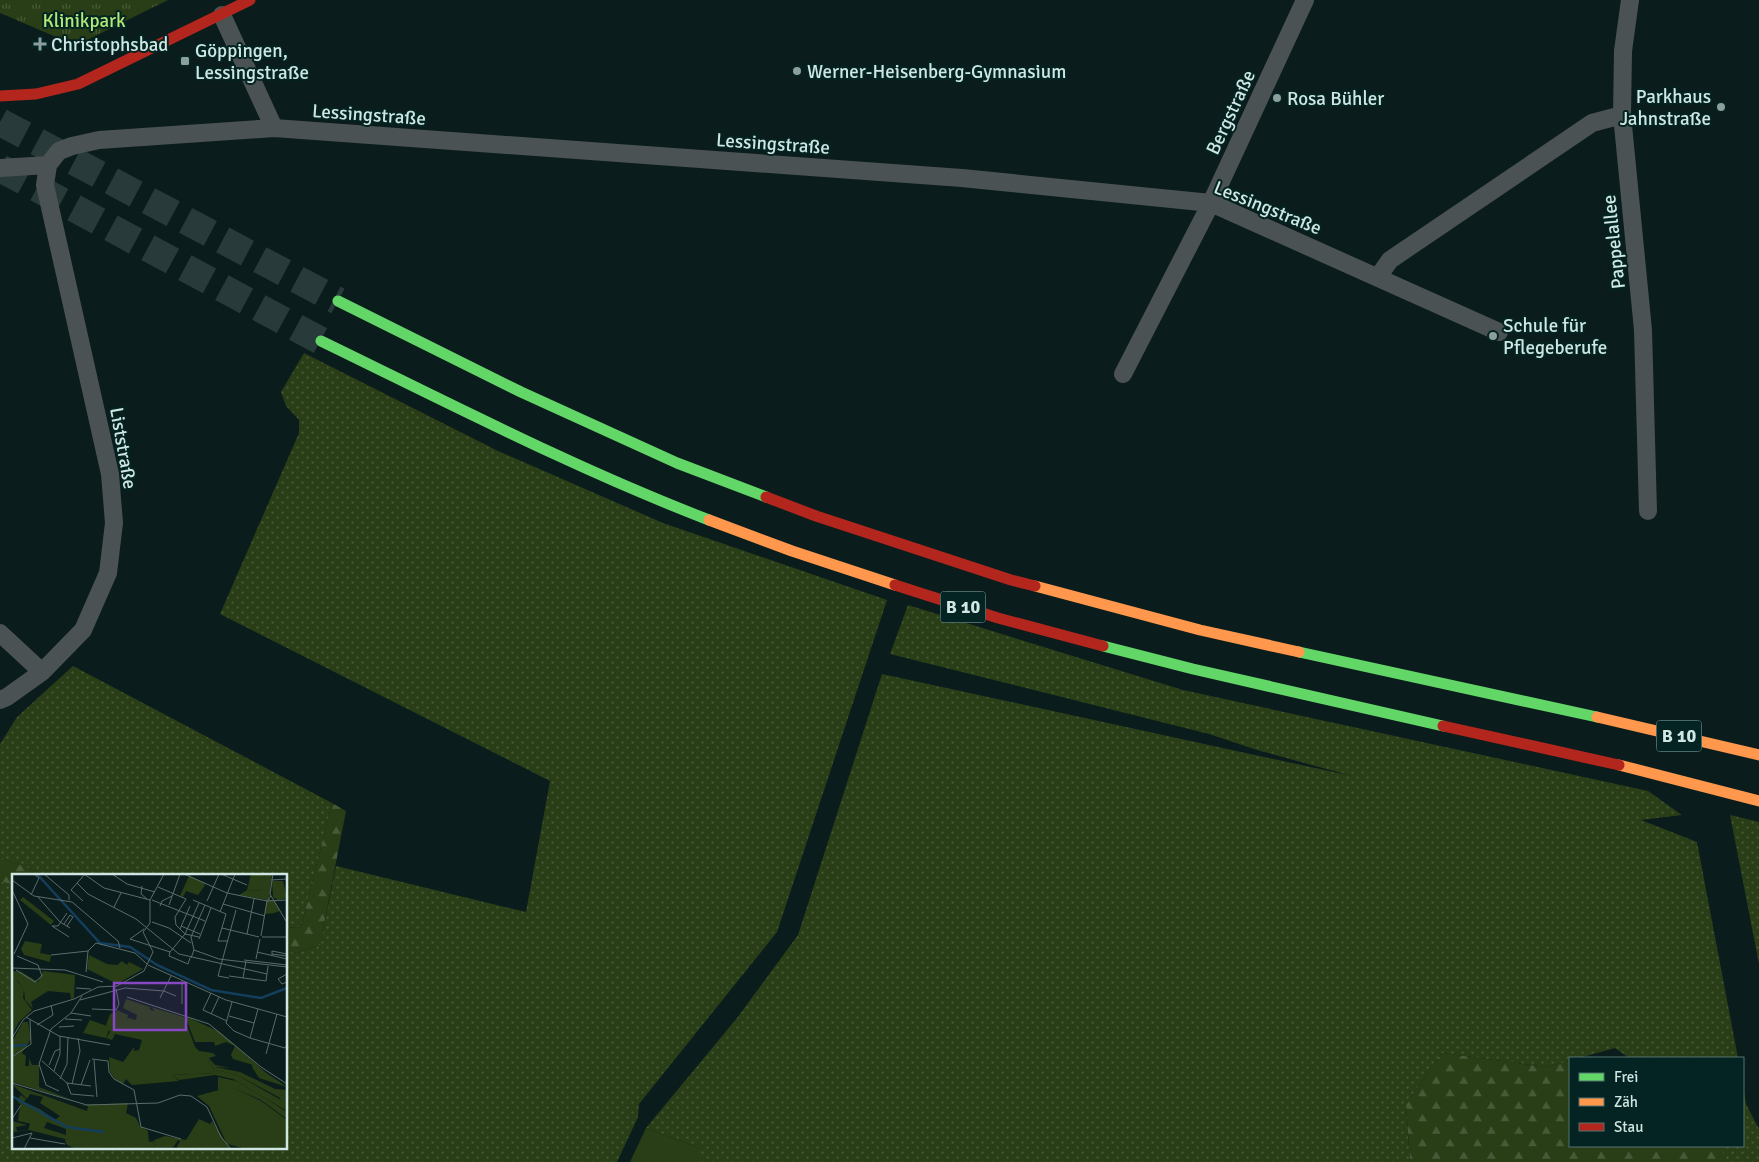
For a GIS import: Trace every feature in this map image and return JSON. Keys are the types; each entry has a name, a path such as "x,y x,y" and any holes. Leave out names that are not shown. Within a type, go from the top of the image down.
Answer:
{"main road":[{"path":"0,96 36,94 78,84 250,0"},
{"name":"B 10","path":"338,301 521,392 677,463 816,516 1011,580 1200,630 1614,721 1759,756"},
{"name":"B 10","path":"321,341 507,431 657,500 875,580 998,618 1192,669 1640,770 1756,800"}],"street":[{"name":"Bergstraße","path":"1123,374 1211,203 1305,0"},
{"name":"Pappelallee","path":"1630,0 1623,51 1622,115 1643,330 1644,425 1648,511"},
{"path":"222,15 274,128"},
{"path":"1378,277 1390,260 1592,123 1622,115"},
{"name":"Lessingstraße","path":"48,166 59,151 99,140 274,128 962,178 1211,203 1499,332"},
{"path":"0,168 48,166"},
{"name":"Liststraße","path":"0,700 42,672 83,630 108,573 114,523 110,474 45,184 48,166"},
{"path":"0,633 42,672"}],"green space":[{"name":"Klinikpark","path":"0,0 168,0 87,40 61,39 0,13"},
{"path":"304,353 498,451 663,523 887,600 777,932 639,1104 638,1117 617,1162 0,1162 0,881 12,884 12,1150 288,1150 288,951 297,953 320,945 336,866 526,912 550,781 220,614 299,433 299,420 286,406 281,392"},
{"path":"908,605 1183,690 1648,791 1682,815 1641,820 1697,842 1738,1057 1628,1057 1615,1048 1583,1057 1569,1057 1569,1061 1546,1067 1442,1053 1406,1104 1410,1162 700,1162 700,1148 646,1128 737,1018 798,935 882,674 1352,776 1257,750 1209,734 890,654"},
{"path":"73,666 332,803 301,927 288,928 288,874 43,874 0,857 0,744 17,717"},
{"path":"332,803 346,811 320,945 297,953 288,951 288,928 301,927"},
{"path":"1730,815 1759,822 1759,964"},
{"path":"0,857 43,874 12,874 12,884 0,881"},
{"path":"1442,1053 1546,1067 1569,1061 1569,1147 1723,1147 1723,1162 1410,1162 1406,1104"},
{"path":"1744,1091 1746,1104 1759,1129 1759,1162 1723,1162 1723,1147 1744,1147"},
{"path":"646,1128 700,1148 700,1162 630,1162"}],"tunnel":[{"path":"0,122 338,301"},
{"path":"0,168 321,341"}],"traffic: fast":[{"path":"338,301 521,392 677,463 766,497"},
{"path":"321,341 562,457 709,520"},
{"path":"1103,646 1193,669 1443,726"},
{"path":"1299,652 1597,717"}],"traffic: slow":[{"path":"709,520 792,551 895,585"},
{"path":"1035,586 1200,630 1299,652"},
{"path":"1597,717 1759,755"},
{"path":"1619,765 1759,801"}],"traffic: jam":[{"path":"0,96 36,94 78,84 250,0"},
{"path":"766,497 816,516 1011,580 1035,586"},
{"path":"895,585 998,618 1103,646"},
{"path":"1443,726 1619,765"}],"place":[{"name":"Christophsbad","path":"40,44"},
{"name":"Göppingen, Lessingstraße","path":"185,61"},
{"name":"Werner-Heisenberg-Gymnasium","path":"797,71"},
{"name":"Rosa Bühler","path":"1277,98"},
{"name":"Parkhaus Jahnstraße","path":"1721,107"},
{"name":"Schule für Pflegeberufe","path":"1493,336"}]}
